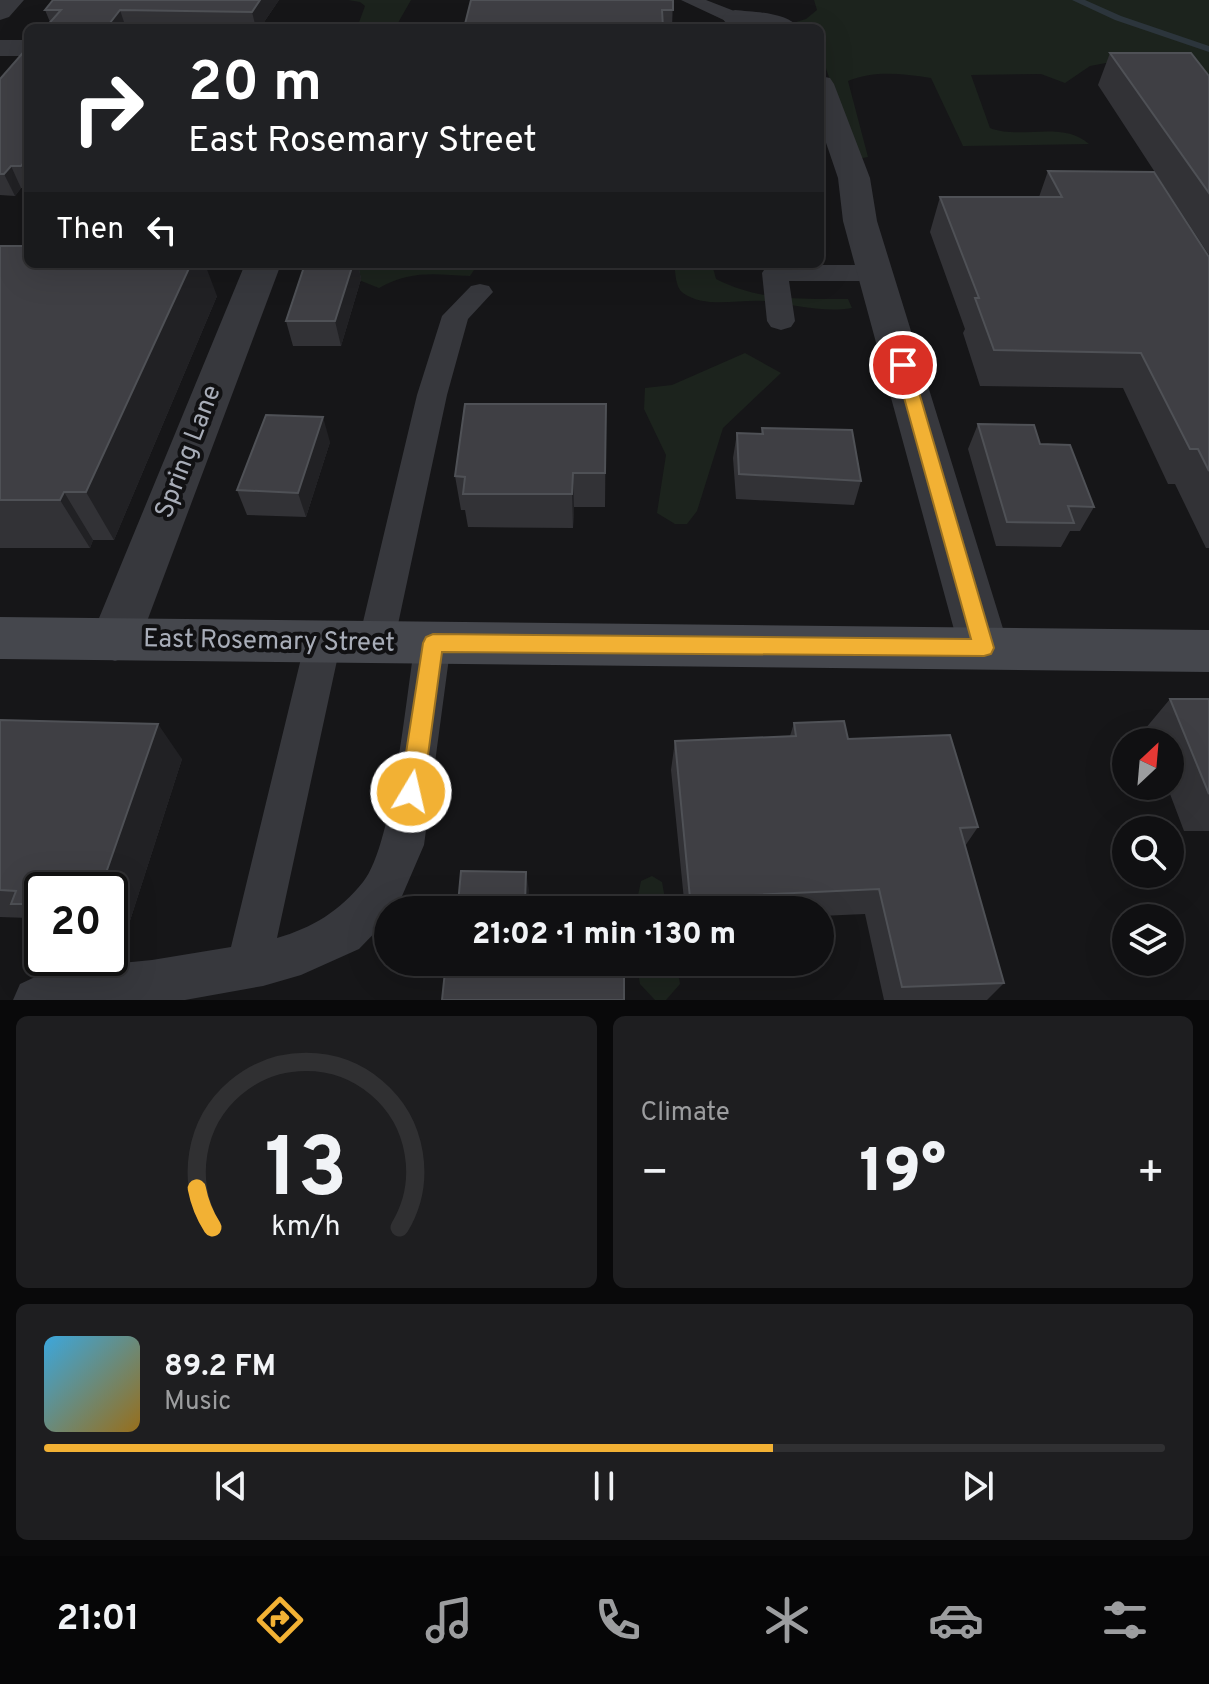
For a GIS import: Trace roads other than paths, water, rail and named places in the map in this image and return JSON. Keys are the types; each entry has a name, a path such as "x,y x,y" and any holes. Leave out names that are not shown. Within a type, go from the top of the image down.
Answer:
{"street":[{"path":"0,12 12,0"},
{"path":"735,18 774,24"},
{"path":"0,48 24,48"},
{"path":"824,95 854,178 860,221 984,648"},
{"name":"Spring Lane","path":"115,640 261,268"},
{"name":"East Rosemary Street","path":"0,638 1209,651"}],"lane":[{"path":"690,0 735,18"},
{"path":"781,321 775,273 876,273"},
{"path":"376,643 432,395 455,316 480,292"},
{"path":"248,967 323,642"},
{"path":"36,1000 50,993 152,983 248,967 301,953 343,933 380,896 403,845 433,643"}],"waterway":[{"path":"1077,0 1118,18 1209,49"}]}
